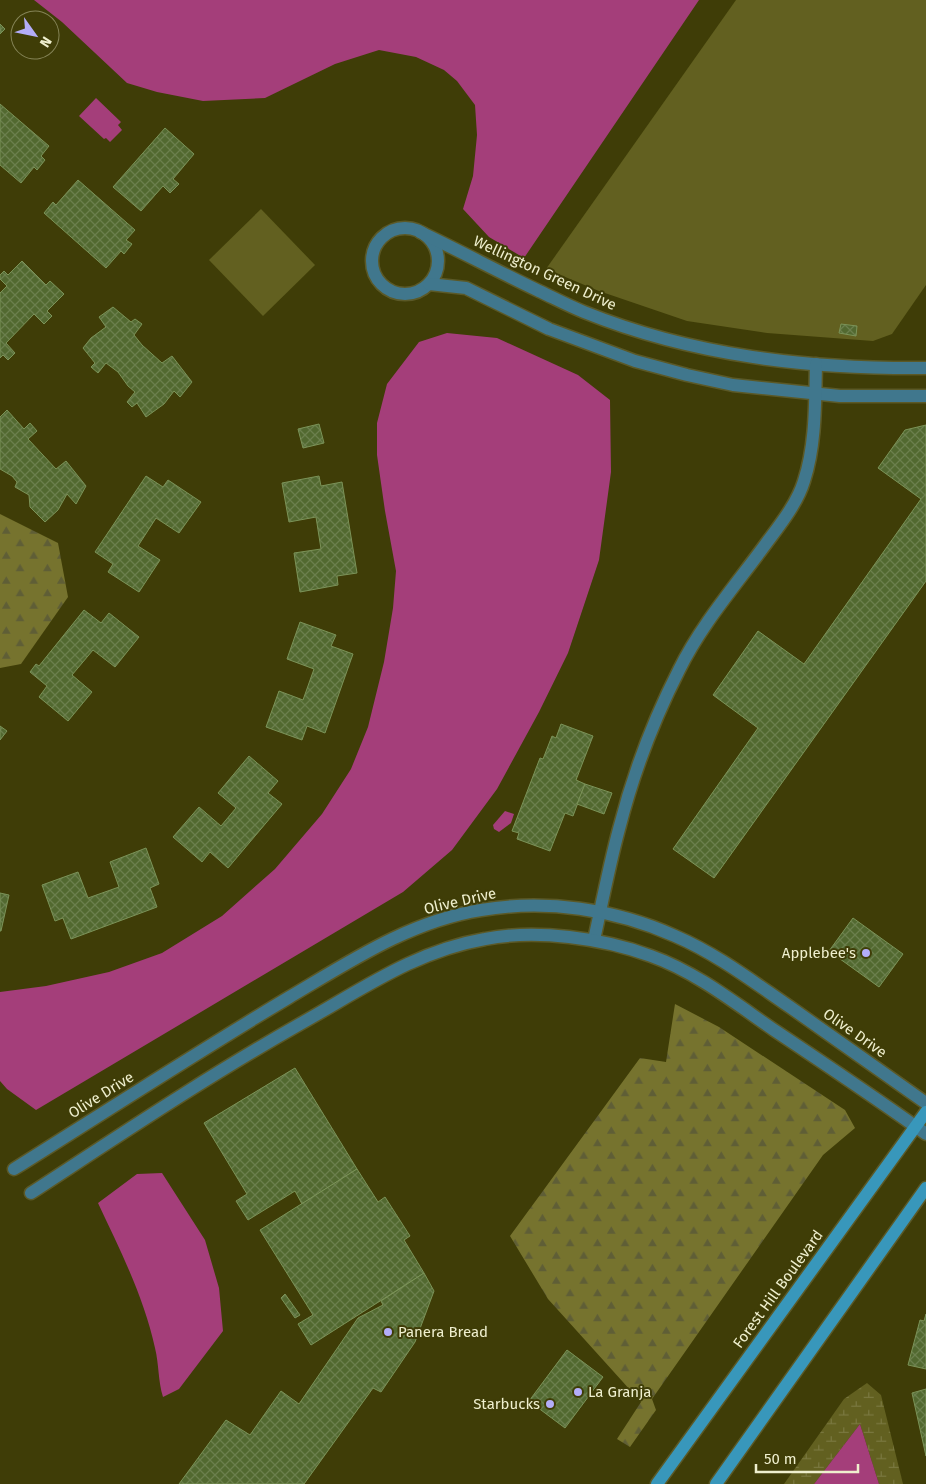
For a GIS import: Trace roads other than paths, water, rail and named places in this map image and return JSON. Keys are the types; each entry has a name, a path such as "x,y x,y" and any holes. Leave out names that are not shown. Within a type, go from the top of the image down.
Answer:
{"main road":[{"name":"Forest Hill Boulevard","path":"657,1484 921,1130 926,1112"},
{"path":"716,1484 926,1188"}],"street":[{"path":"398,228 410,228 420,232 431,241 437,251 438,263 435,274 429,284 420,291 397,294 383,286 373,271 374,248 380,238 398,228"},
{"name":"Wellington Green Drive","path":"420,232 582,312 636,331 682,344 759,359 860,367 926,368"},
{"path":"429,284 466,288 549,329 635,361 687,375 733,385 815,394 840,396 926,396"},
{"path":"594,940 618,830 639,760 660,708 699,634 775,532 804,482 813,436 816,364"},
{"name":"Olive Drive","path":"14,1169 250,1020 370,950 425,925 479,910 509,906 541,906 623,916 674,936 716,956 926,1103"},
{"path":"31,1193 274,1038 383,975 411,961 465,943 488,938 535,935 594,940 652,956 678,968 719,992 921,1130"}],"place":[{"name":"Applebee's","path":"866,953"},
{"name":"Panera Bread","path":"388,1332"},
{"name":"La Granja","path":"578,1392"},
{"name":"Starbucks","path":"550,1404"}]}
